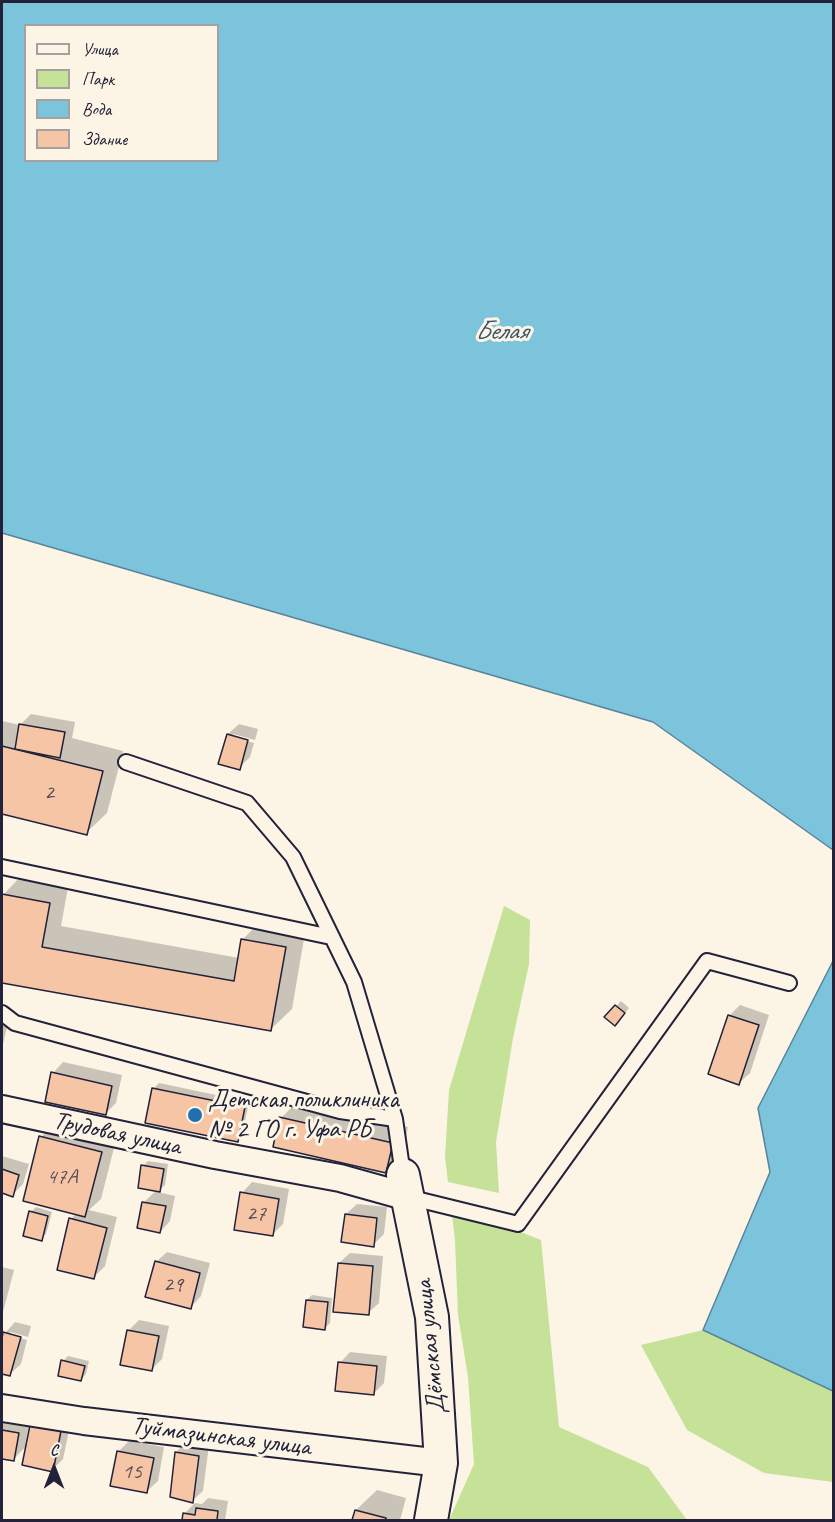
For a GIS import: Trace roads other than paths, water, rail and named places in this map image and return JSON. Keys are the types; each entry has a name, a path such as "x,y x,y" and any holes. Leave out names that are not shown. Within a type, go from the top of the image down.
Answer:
{"street":[{"name":"Трудовая улица","path":"2,1109 215,1155 340,1178 405,1186"},
{"name":"Дёмская улица","path":"405,1186 432,1317 441,1463 431,1521"},
{"name":"Туймазинская улица","path":"2,1408 84,1421 441,1463"}],"lane":[{"path":"126,762 247,803 293,857 354,982 394,1119 405,1186 518,1224 706,962 789,983"},
{"path":"2,867 331,937"},
{"path":"2,1013 15,1023 329,1108 394,1119"}],"water":[{"name":"Белая","path":"2,2 833,2 833,850 653,722 2,533"},
{"path":"833,961 833,1391 703,1330 770,1172 758,1108"}],"place":[{"name":"Детская поликлиника № 2 ГО г. Уфа РБ","path":"195,1115"}]}
